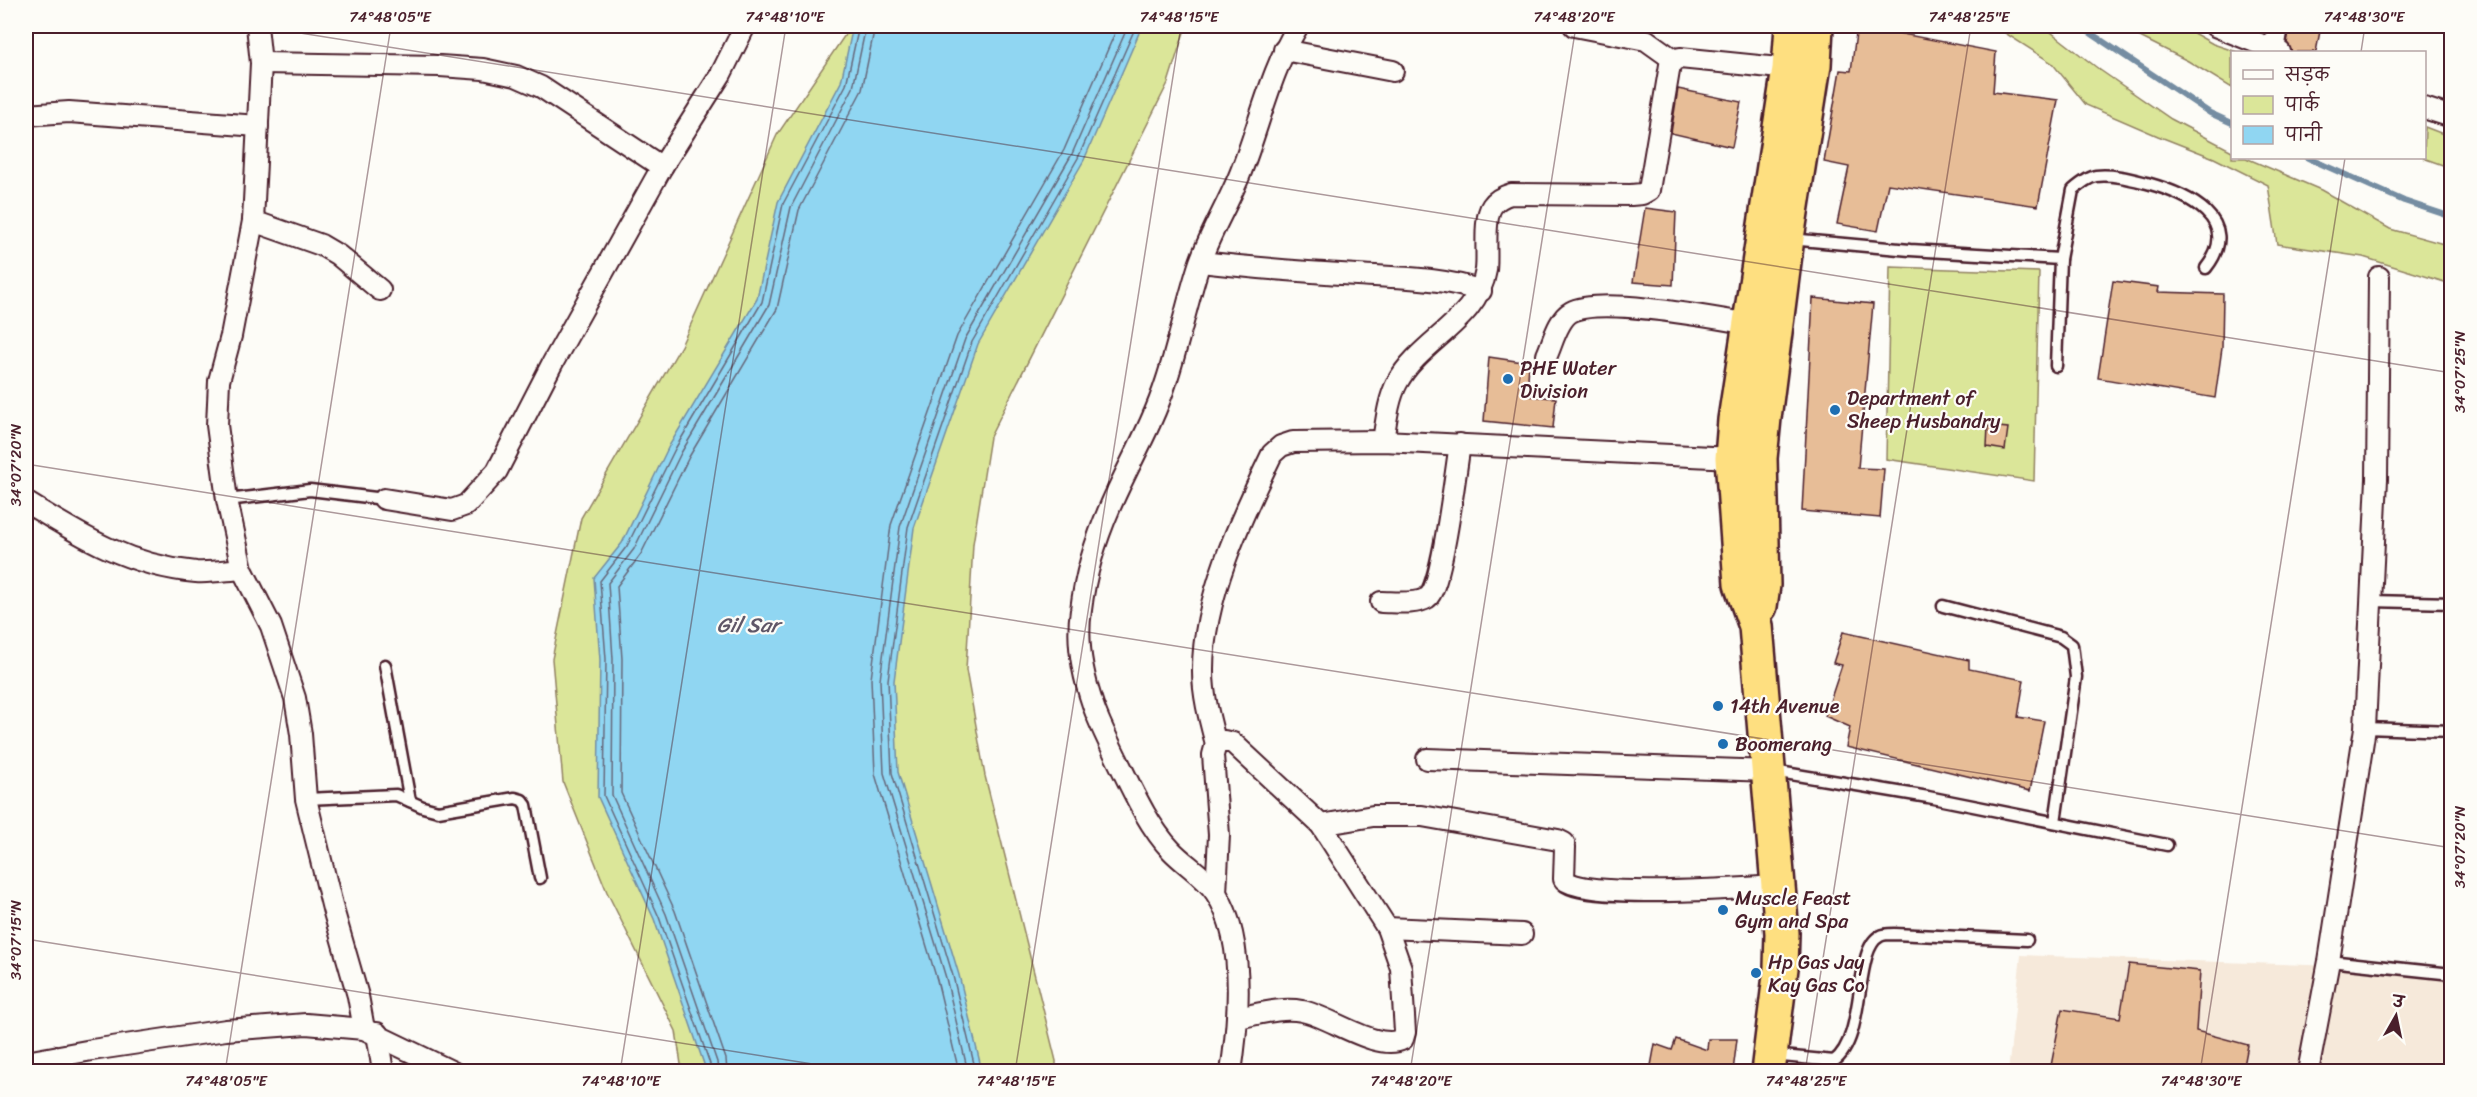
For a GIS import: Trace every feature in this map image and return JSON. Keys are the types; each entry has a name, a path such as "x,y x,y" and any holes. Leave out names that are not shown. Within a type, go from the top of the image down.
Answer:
{"highway":[{"path":"1792,26 1801,67"},
{"path":"1756,626 1763,585 1760,458 1769,367 1775,236 1801,67 1816,26"},
{"path":"1770,1063 1781,968 1782,933 1756,626 1741,584 1732,458 1735,420 1750,324 1775,236"}],"street":[{"path":"257,26 261,63 253,221 231,336 219,381 217,425 227,500 242,569 271,626 295,698 301,734 306,799 333,909 383,1071"},
{"path":"384,499 452,510 466,505 497,471 552,364 662,167 721,74 745,26"},
{"path":"1231,1071 1238,1018 1235,953 1229,922 1216,893 1196,871 1173,852 1143,810 1093,707 1083,671 1080,612 1098,538 1111,505 1147,432 1166,383 1200,262 1240,174 1266,95 1284,50 1298,26"},
{"path":"1574,26 1646,40 1674,60"},
{"path":"2217,26 2277,51 2278,26"},
{"path":"1284,50 1393,71"},
{"path":"1383,441 1396,384 1413,360 1469,308 1480,291 1486,270 1491,206 1511,194 1631,195 1642,194 1649,190 1670,65 1674,60 1680,58 1801,67"},
{"path":"261,63 440,66 483,69 516,76 541,87 662,167"},
{"path":"2426,109 2451,117"},
{"path":"26,115 69,112 258,126"},
{"path":"253,221 321,245 338,255 380,290"},
{"path":"1200,262 1264,269 1433,280 1460,283 1480,291"},
{"path":"2308,1071 2329,961 2365,728 2377,479 2379,277"},
{"path":"1547,355 1559,325 1570,312 1590,306 1655,310 1750,324"},
{"path":"1216,893 1219,835 1213,767 1216,744 1203,673 1205,638 1213,602 1238,523 1272,454 1281,446 1293,442 1383,441 1732,458"},
{"path":"1381,602 1423,600 1430,597 1435,589 1460,444"},
{"path":"26,502 97,544 149,564 197,572 242,569"},
{"path":"1216,744 1224,741 1233,744 1321,825 1387,928 1401,968 1405,1014 1403,1040 1398,1042 1388,1042 1353,1033 1313,1013 1299,1010 1284,1009 1238,1018"},
{"path":"1427,759 1770,771"},
{"path":"1321,825 1373,816 1422,816 1558,840 1564,843 1565,847 1564,879 1566,883 1575,887 1598,890 1702,891 1777,886"},
{"path":"1387,928 1522,934"},
{"path":"26,1062 226,1030 306,1024 370,1031 453,1071"}],"lane":[{"path":"2056,366 2060,259 2073,190 2094,176 2123,177 2162,187 2196,202 2212,217 2219,235 2216,255 2206,268"},
{"path":"1775,236 1910,250 2060,259"},
{"path":"227,500 310,490 384,499"},
{"path":"2371,601 2451,603"},
{"path":"1943,606 2061,637 2072,645 2076,677 2055,822"},
{"path":"385,665 411,801"},
{"path":"2365,728 2451,731"},
{"path":"1770,771 1928,797 2167,844"},
{"path":"306,799 396,795 438,811 515,798 526,806 540,878"},
{"path":"1770,1063 1834,1061 1843,1054 1852,1033 1866,959 1872,944 1880,936 1894,934 2027,940"},
{"path":"2329,961 2451,974"}],"shaded area":[{"path":"2021,955 2451,970 2451,1071 2008,1072"}],"green space":[{"name":"Gil Sar","path":"848,26 1186,26 1168,83 990,437 973,544 966,670 985,776 1056,1061 1056,1071 682,1071 676,1031 607,892 563,782 552,659 581,518 681,346 777,135 847,32"},
{"path":"1994,26 2043,26 2100,70 2171,119 2231,150 2231,159 2248,159 2321,190 2390,229 2451,246 2451,284 2363,257 2277,244 2268,185 2214,158 2086,105 2052,63"},
{"path":"2124,26 2181,26 2213,44 2234,51 2231,51 2231,87 2188,61 2132,33"},
{"path":"2426,127 2451,137 2451,168 2426,159"},
{"path":"1890,267 2039,272 2034,481 1886,459"}],"water":[{"name":"Gil Sar","path":"853,26 1142,26 1084,160 978,344 914,528 894,681 898,772 959,975 982,1071 705,1071 654,919 598,797 600,660 594,578 622,543 669,446 757,299 778,202 841,82"}],"building":[{"path":"1857,26 1894,26 1892,32 1996,52 1993,92 2058,100 2038,206 1888,184 1878,231 1837,224 1849,167 1824,162 1840,70 1851,71"},
{"path":"2290,26 2321,26 2316,51 2291,51 2287,43"},
{"path":"1678,89 1741,102 1732,147 1671,133"},
{"path":"1645,208 1676,212 1673,285 1633,282"},
{"path":"2113,281 2159,287 2158,292 2223,294 2222,348 2215,398 2098,378"},
{"name":"Department of Sheep Husbandry","path":"1813,298 1873,304 1858,468 1884,469 1880,518 1802,511"},
{"name":"PHE Water Division","path":"1489,357 1529,363 1527,396 1556,398 1553,428 1484,421"},
{"path":"1988,426 2008,428 2005,450 1987,447"},
{"path":"1843,632 1969,660 1969,669 2024,680 2018,717 2044,721 2030,791 1846,747 1850,727 1825,716 1842,665 1833,663"},
{"path":"2129,964 2200,971 2196,1031 2248,1045 2243,1071 2050,1071 2062,1009 2120,1018"},
{"path":"1676,1039 1707,1050 1708,1039 1737,1039 1733,1071 1650,1071 1655,1044 1672,1050"}],"waterway":[{"path":"2080,26 2210,113 2231,123"},
{"path":"2310,159 2404,201 2452,217"}],"place":[{"name":"PHE Water Division","path":"1508,379"},
{"name":"Department of Sheep Husbandry","path":"1835,410"},
{"name":"14th Avenue","path":"1718,706"},
{"name":"Boomerang","path":"1723,744"},
{"name":"Muscle Feast Gym and Spa","path":"1723,910"},
{"name":"Hp Gas Jay Kay Gas Co","path":"1756,973"}]}
